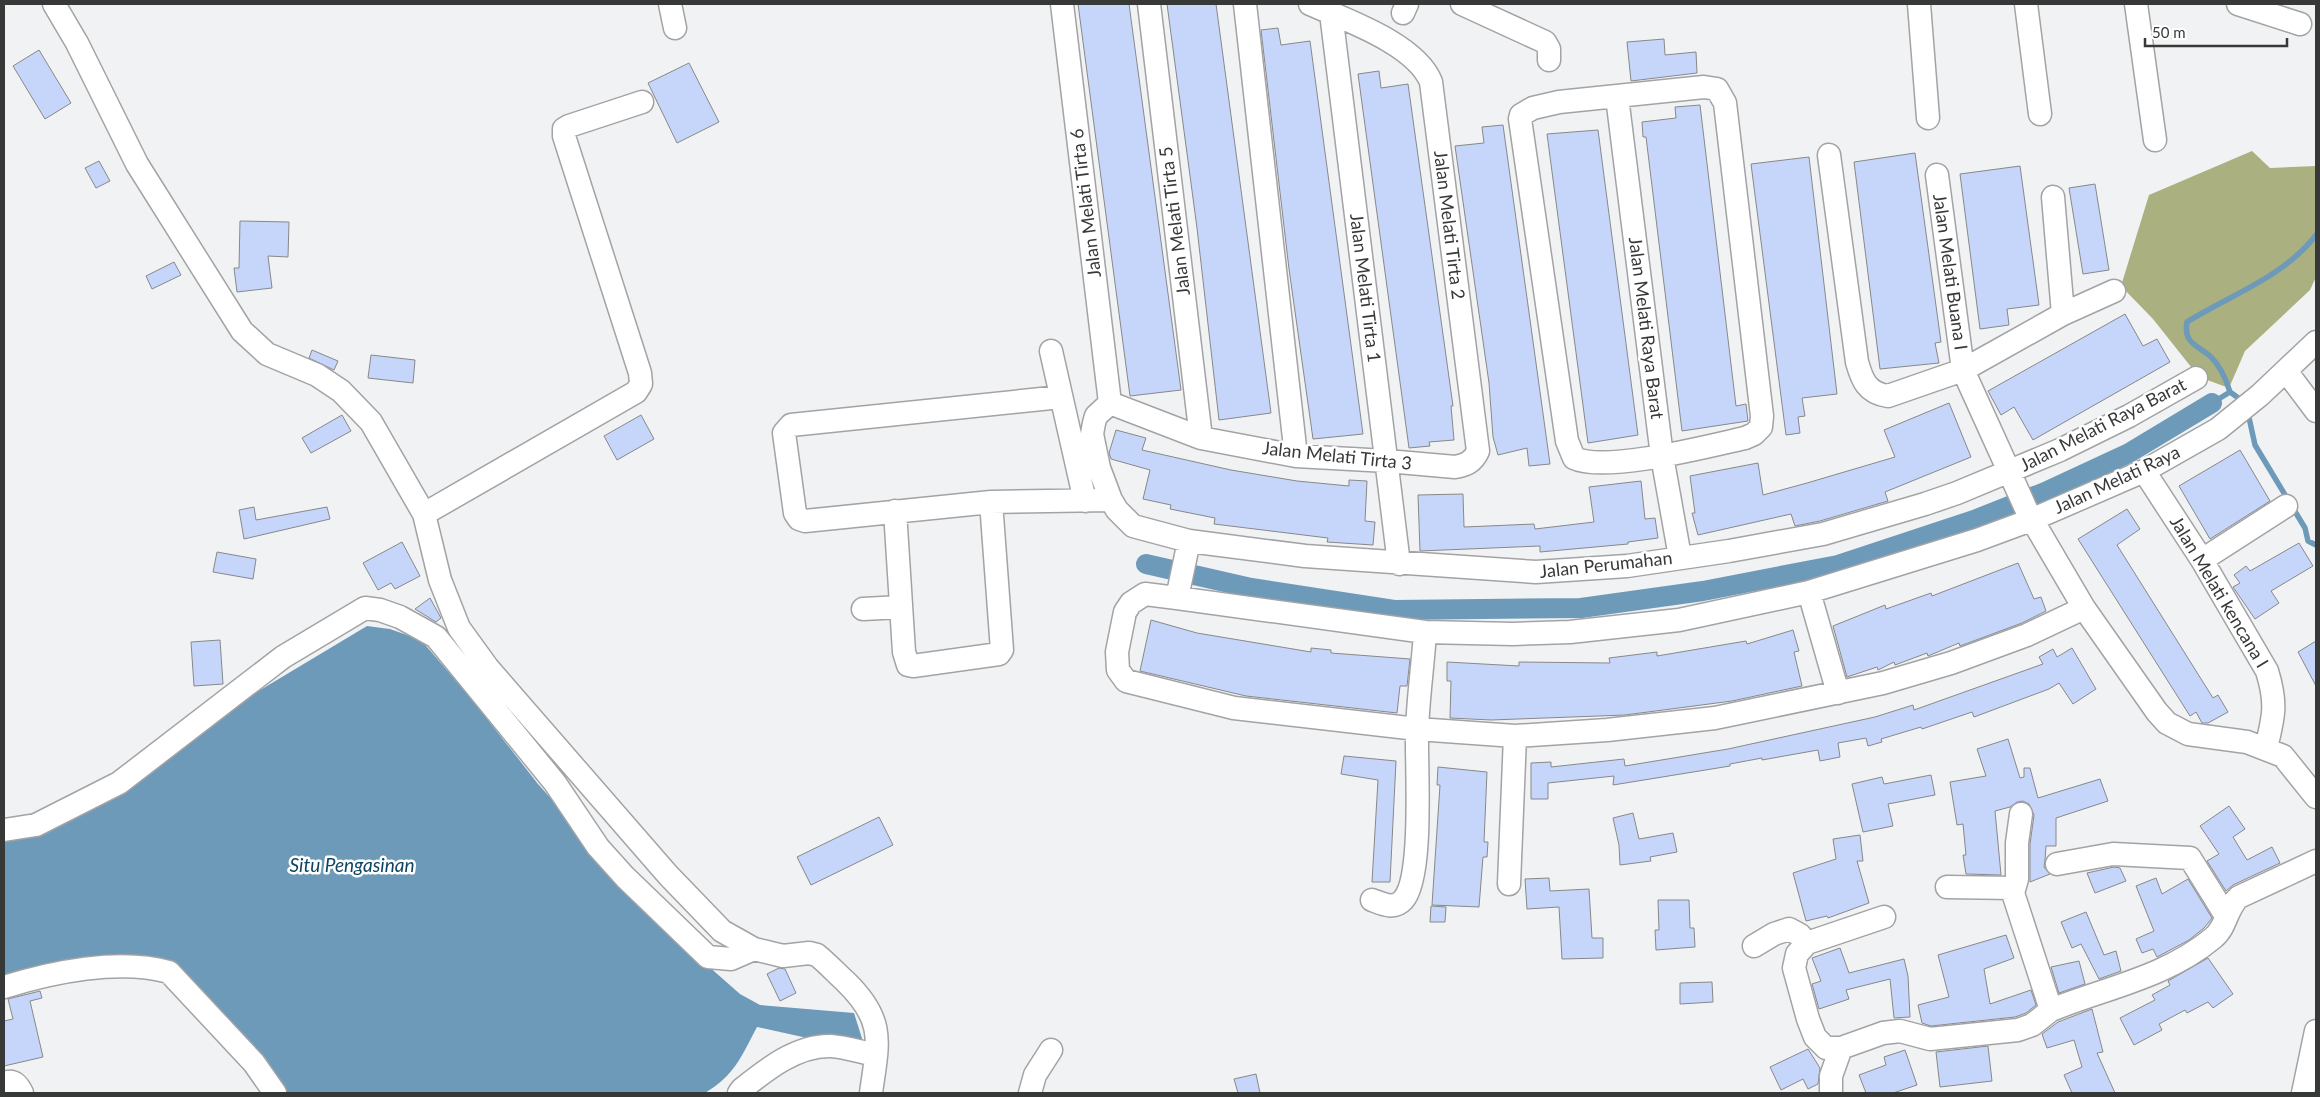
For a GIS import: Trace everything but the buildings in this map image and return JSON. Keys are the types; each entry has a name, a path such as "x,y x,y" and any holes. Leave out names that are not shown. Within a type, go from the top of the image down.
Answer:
{"street":[{"path":"54,4 77,43 137,164 242,331 267,354 317,375 341,391 371,422 424,514 440,580 459,628 488,668 675,882 722,932 754,949 783,956 809,953 817,955 863,999 870,1010 876,1032 876,1055 871,1093"},
{"path":"670,4 675,28"},
{"name":"Jalan Melati Tirta 6","path":"1062,4 1110,403"},
{"name":"Jalan Melati Tirta 5","path":"1149,4 1202,438"},
{"path":"1245,4 1296,456"},
{"name":"Jalan Melati Tirta 2","path":"1310,4 1391,42 1420,63 1431,82 1478,451 1465,465 1455,467 1422,465"},
{"path":"1462,4 1545,42 1549,49 1549,60"},
{"path":"1920,4 1928,118"},
{"path":"2026,4 2040,114"},
{"path":"2136,4 2156,140"},
{"path":"2238,4 2300,24"},
{"name":"Jalan Melati Tirta 1","path":"1331,13 1399,564"},
{"path":"1694,88 1717,89 1722,95 1727,118 1761,407 1761,427 1754,434 1745,438 1662,456 1596,463 1583,462 1574,458 1567,441 1520,129 1521,114 1533,108 1559,102 1617,97 1694,88"},
{"name":"Jalan Melati Raya Barat","path":"1617,97 1662,456 1680,557"},
{"path":"424,514 636,392 641,384 640,373 564,136 564,129 642,102"},
{"path":"1829,155 1861,378 1869,389 1878,394 1888,396 1963,370 2063,314 2114,291"},
{"name":"Jalan Melati Buana I","path":"1937,175 1963,370 2029,516 2084,608 2157,712 2167,723 2188,734 2248,742 2283,756 2316,797"},
{"path":"2053,197 2063,314"},
{"name":"Jalan Melati Raya","path":"2029,516 2144,471 2218,429 2260,395 2316,342"},
{"path":"1051,351 1084,501"},
{"path":"2286,371 2316,411"},
{"name":"Jalan Melati Raya Barat","path":"2011,474 2102,430 2196,378"},
{"path":"1061,397 791,425 786,428 784,433 795,513 799,519 805,520 991,502 1111,500 1099,468 1092,434 1096,416 1110,403"},
{"name":"Jalan Melati Tirta 3","path":"1110,403 1202,438 1296,456 1422,465"},
{"name":"Jalan Melati kencana I","path":"2144,471 2202,560 2267,671 2273,690 2275,714 2266,748"},
{"name":"Jalan Perumahan","path":"1111,500 1117,510 1134,526 1188,546 1399,564 1536,572 1627,566 1822,534 1925,504 2011,474"},
{"path":"895,512 904,652 908,665 913,666 999,654 1002,643 991,502"},
{"path":"2202,560 2286,506"},
{"path":"2029,516 1960,546 1809,592 1679,620 1570,632 1522,634 1425,632 1178,594 1154,594 1138,597 1125,612 1116,664 1126,681 1234,708 1417,729 1515,736 1670,725 1764,709 1883,683 1951,663 2027,635 2084,608"},
{"path":"1178,594 1188,546"},
{"path":"1809,592 1838,693"},
{"path":"863,609 901,606"},
{"path":"4,830 36,825 119,783 283,657 365,608 380,610 400,617 436,637 555,783 598,847 625,877 708,957 731,959 754,949"},
{"path":"1372,900 1388,906 1397,905 1404,899 1411,884 1417,835 1417,729 1425,632"},
{"path":"1509,884 1515,736"},
{"path":"2021,814 2017,843 2017,879 2013,893 2051,1010"},
{"path":"2057,864 2113,854 2190,858 2226,916"},
{"path":"1884,917 1807,943 1797,954 1794,968 1808,1019 1821,1045 1826,1048 1841,1048 1883,1033 1900,1030 1930,1039 2018,1030 2032,1025 2051,1010 2147,977 2172,965 2215,937 2220,931 2232,903 2239,897 2316,860"},
{"path":"1947,887 2013,888"},
{"path":"1754,946 1774,934 1789,929 1800,935 1807,943"},
{"path":"4,988 30,979 94,968 151,967 169,972 254,1063 275,1093"},
{"path":"2303,1093 2316,1031"},
{"path":"739,1093 768,1068 789,1056 820,1046 832,1046 876,1055"},
{"path":"1831,1093 1831,1076 1841,1048"},
{"path":"1030,1093 1035,1075 1051,1050"},
{"path":"4,1083 17,1084 22,1093"}],"green space":[{"path":"2252,151 2270,168 2316,166 2316,277 2310,290 2245,351 2229,388 2199,377 2153,319 2121,286 2149,195"}],"water":[{"name":"Situ Pengasinan","path":"367,626 390,629 421,640 470,697 538,784 674,936 740,994 760,1005 854,1013 866,1051 757,1027 730,1072 724,1079 705,1093 287,1093 176,971 4,976 4,836 237,704"}],"waterway":[{"path":"2212,403 2230,392 2227,382 2215,361 2189,340 2186,329 2187,322 2272,274 2303,250 2316,235"},
{"path":"2230,392 2244,402"},
{"path":"1146,564 1251,588 1394,610 1581,608 1703,591 1838,565 1974,520 2045,492 2129,453 2212,403"},
{"path":"2248,413 2255,445 2305,528 2308,541 2316,545"}]}
